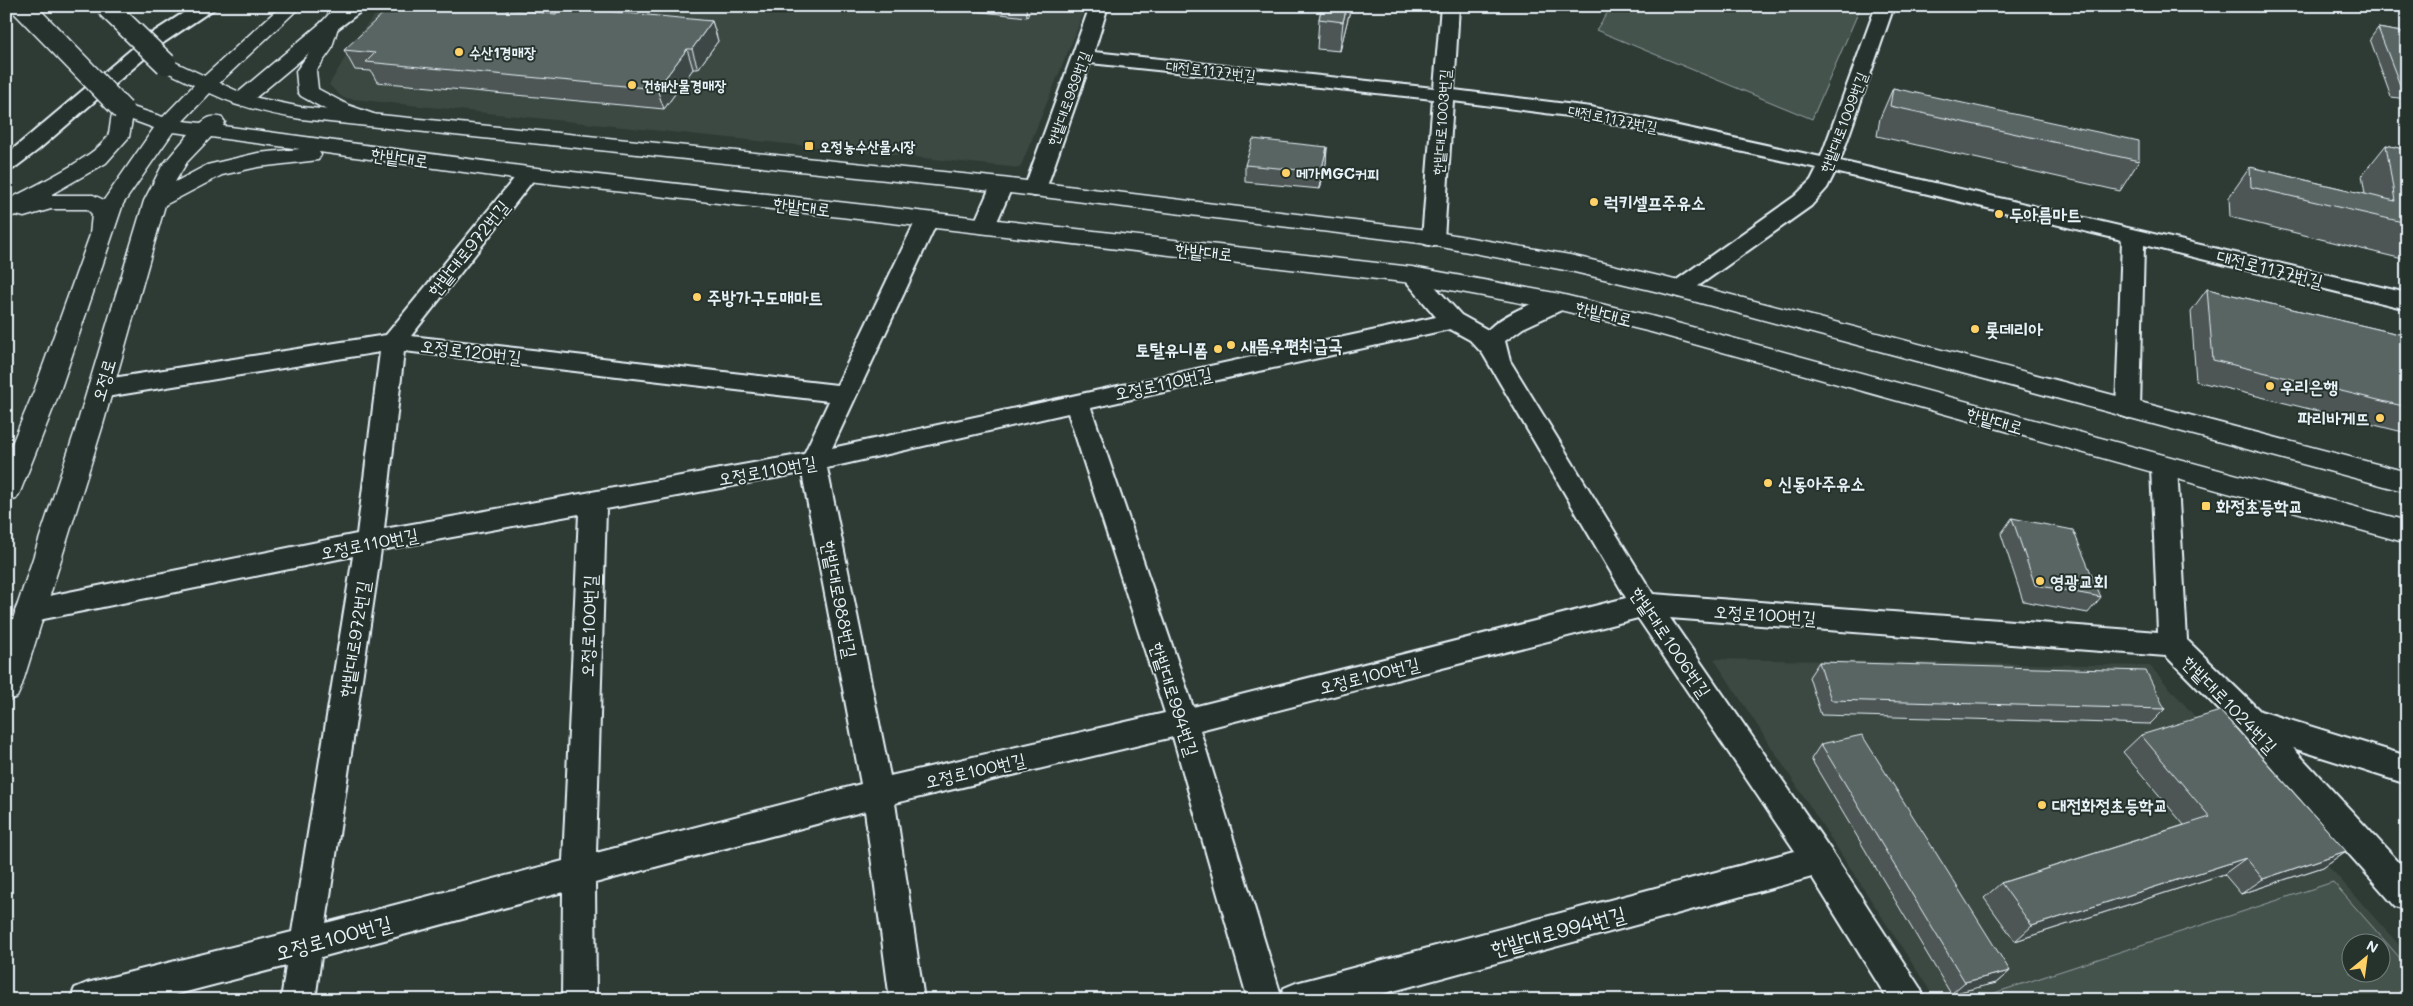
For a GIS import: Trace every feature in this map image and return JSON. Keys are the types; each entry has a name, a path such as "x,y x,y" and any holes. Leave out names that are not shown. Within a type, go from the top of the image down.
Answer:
{"main road":[{"name":"한밭대로","path":"22,6 123,110 167,125 528,174 1412,275 1560,302 1651,324 2164,467 2407,532"},
{"name":"한밭대로","path":"106,6 166,64 241,100 293,111 1002,185 1433,239 1570,263 1679,289 2407,482"},
{"path":"112,204 167,125 207,84 292,6"},
{"path":"241,100 329,26 347,6"},
{"path":"329,26 321,50 306,71 308,92 341,108 375,121"},
{"name":"오정로","path":"6,688 44,573 155,200 170,167 189,145 241,100"},
{"path":"6,492 47,391 100,242 112,204 116,178 129,152 129,135 123,110"},
{"path":"6,211 98,158 118,137 123,110"},
{"path":"155,200 215,170 258,160 354,150"},
{"path":"6,216 50,202 93,202 103,212 100,242"}],"street":[{"path":"156,39 180,6"},
{"path":"6,165 184,17 209,6"},
{"path":"329,26 359,6"},
{"name":"한밭대로989번길","path":"1035,189 1083,57 1098,6"},
{"name":"한밭대로1003번길","path":"1433,239 1442,94 1450,6"},
{"name":"한밭대로1009번길","path":"1679,289 1803,201 1820,183 1830,164 1885,6"},
{"name":"대전로1177번길","path":"1083,57 1516,102 1591,112 1830,164 2407,301"},
{"name":"한밭대로972번길","path":"298,1000 369,542 393,342 528,174"},
{"path":"984,226 1002,185"},
{"path":"813,462 843,394 927,220"},
{"path":"2128,409 2134,235"},
{"path":"1412,275 1453,321 1478,334 1493,350"},
{"path":"1493,350 1494,339 1507,326 1560,302"},
{"name":"오정로110번길","path":"30,611 369,542 593,500 813,462 1077,402 1453,321"},
{"name":"오정로120번길","path":"100,389 393,342 843,394"},
{"name":"한밭대로1006번길","path":"1493,350 1645,605 1819,860 1908,1000"},
{"name":"한밭대로994번길","path":"1077,402 1183,722 1265,1000"},
{"name":"한밭대로988번길","path":"813,462 878,793 907,1000"},
{"name":"한밭대로1024번길","path":"2164,467 2173,646 2249,720 2407,895"},
{"name":"오정로100번길","path":"579,872 593,500"},
{"name":"오정로100번길","path":"87,1000 306,945 878,793 1183,722 1645,605 2173,646"},
{"path":"2249,720 2407,770"},
{"name":"한밭대로994번길","path":"1296,1000 1819,860"},
{"path":"578,1000 579,872"}],"shaded area":[{"path":"383,6 1084,6 1081,20 1020,168 343,98 329,85 359,34"},
{"path":"1612,6 1861,6 1812,119 1596,30"},
{"name":"대전화정초등학교","path":"1714,659 2150,666 2389,934 2340,934 2340,984 2390,984 2390,935 2407,954 2407,1000 1936,1000"},
{"path":"2333,882 2379,934 2340,934 2340,984 2390,984 2390,947 2407,966 2407,1000 1973,1000"}],"pier":[{"path":"6,6 73,6 14,53 6,45"}],"building":[{"path":"391,6 470,6 556,14 562,7 712,21 692,49 687,49 657,89 366,62 375,53 344,50"},
{"path":"1322,6 1347,6 1343,22 1319,19"},
{"path":"2378,28 2407,33 2407,87 2400,85"},
{"path":"1893,88 2139,141 2139,161 1890,106"},
{"path":"1253,139 1327,147 1321,172 1245,165"},
{"path":"2386,145 2407,150 2407,223 2251,187 2250,167 2395,201"},
{"path":"2207,289 2407,336 2407,407 2213,360"},
{"path":"2012,518 2073,530 2101,597 2035,585"},
{"path":"1819,662 2146,671 2165,709 1831,700"},
{"path":"2220,711 2346,851 2263,879 2246,858 2032,926 2001,883 2210,817 2141,735"},
{"path":"1862,735 2010,971 1965,982 1821,744"}],"place":[{"name":"수산1경매장","path":"459,52"},
{"name":"건해산물경매장","path":"632,85"},
{"name":"오정농수산물시장","path":"809,146"},
{"name":"메가MGC커피","path":"1286,173"},
{"name":"럭키셀프주유소","path":"1594,202"},
{"name":"두아름마트","path":"1999,214"},
{"name":"주방가구도매마트","path":"697,297"},
{"name":"롯데리아","path":"1975,329"},
{"name":"새뜸우편취급국","path":"1231,345"},
{"name":"토탈유니폼","path":"1218,349"},
{"name":"우리은행","path":"2270,386"},
{"name":"파리바게뜨","path":"2380,418"},
{"name":"신동아주유소","path":"1768,483"},
{"name":"화정초등학교","path":"2206,506"},
{"name":"영광교회","path":"2040,581"},
{"name":"대전화정초등학교","path":"2042,805"}]}
